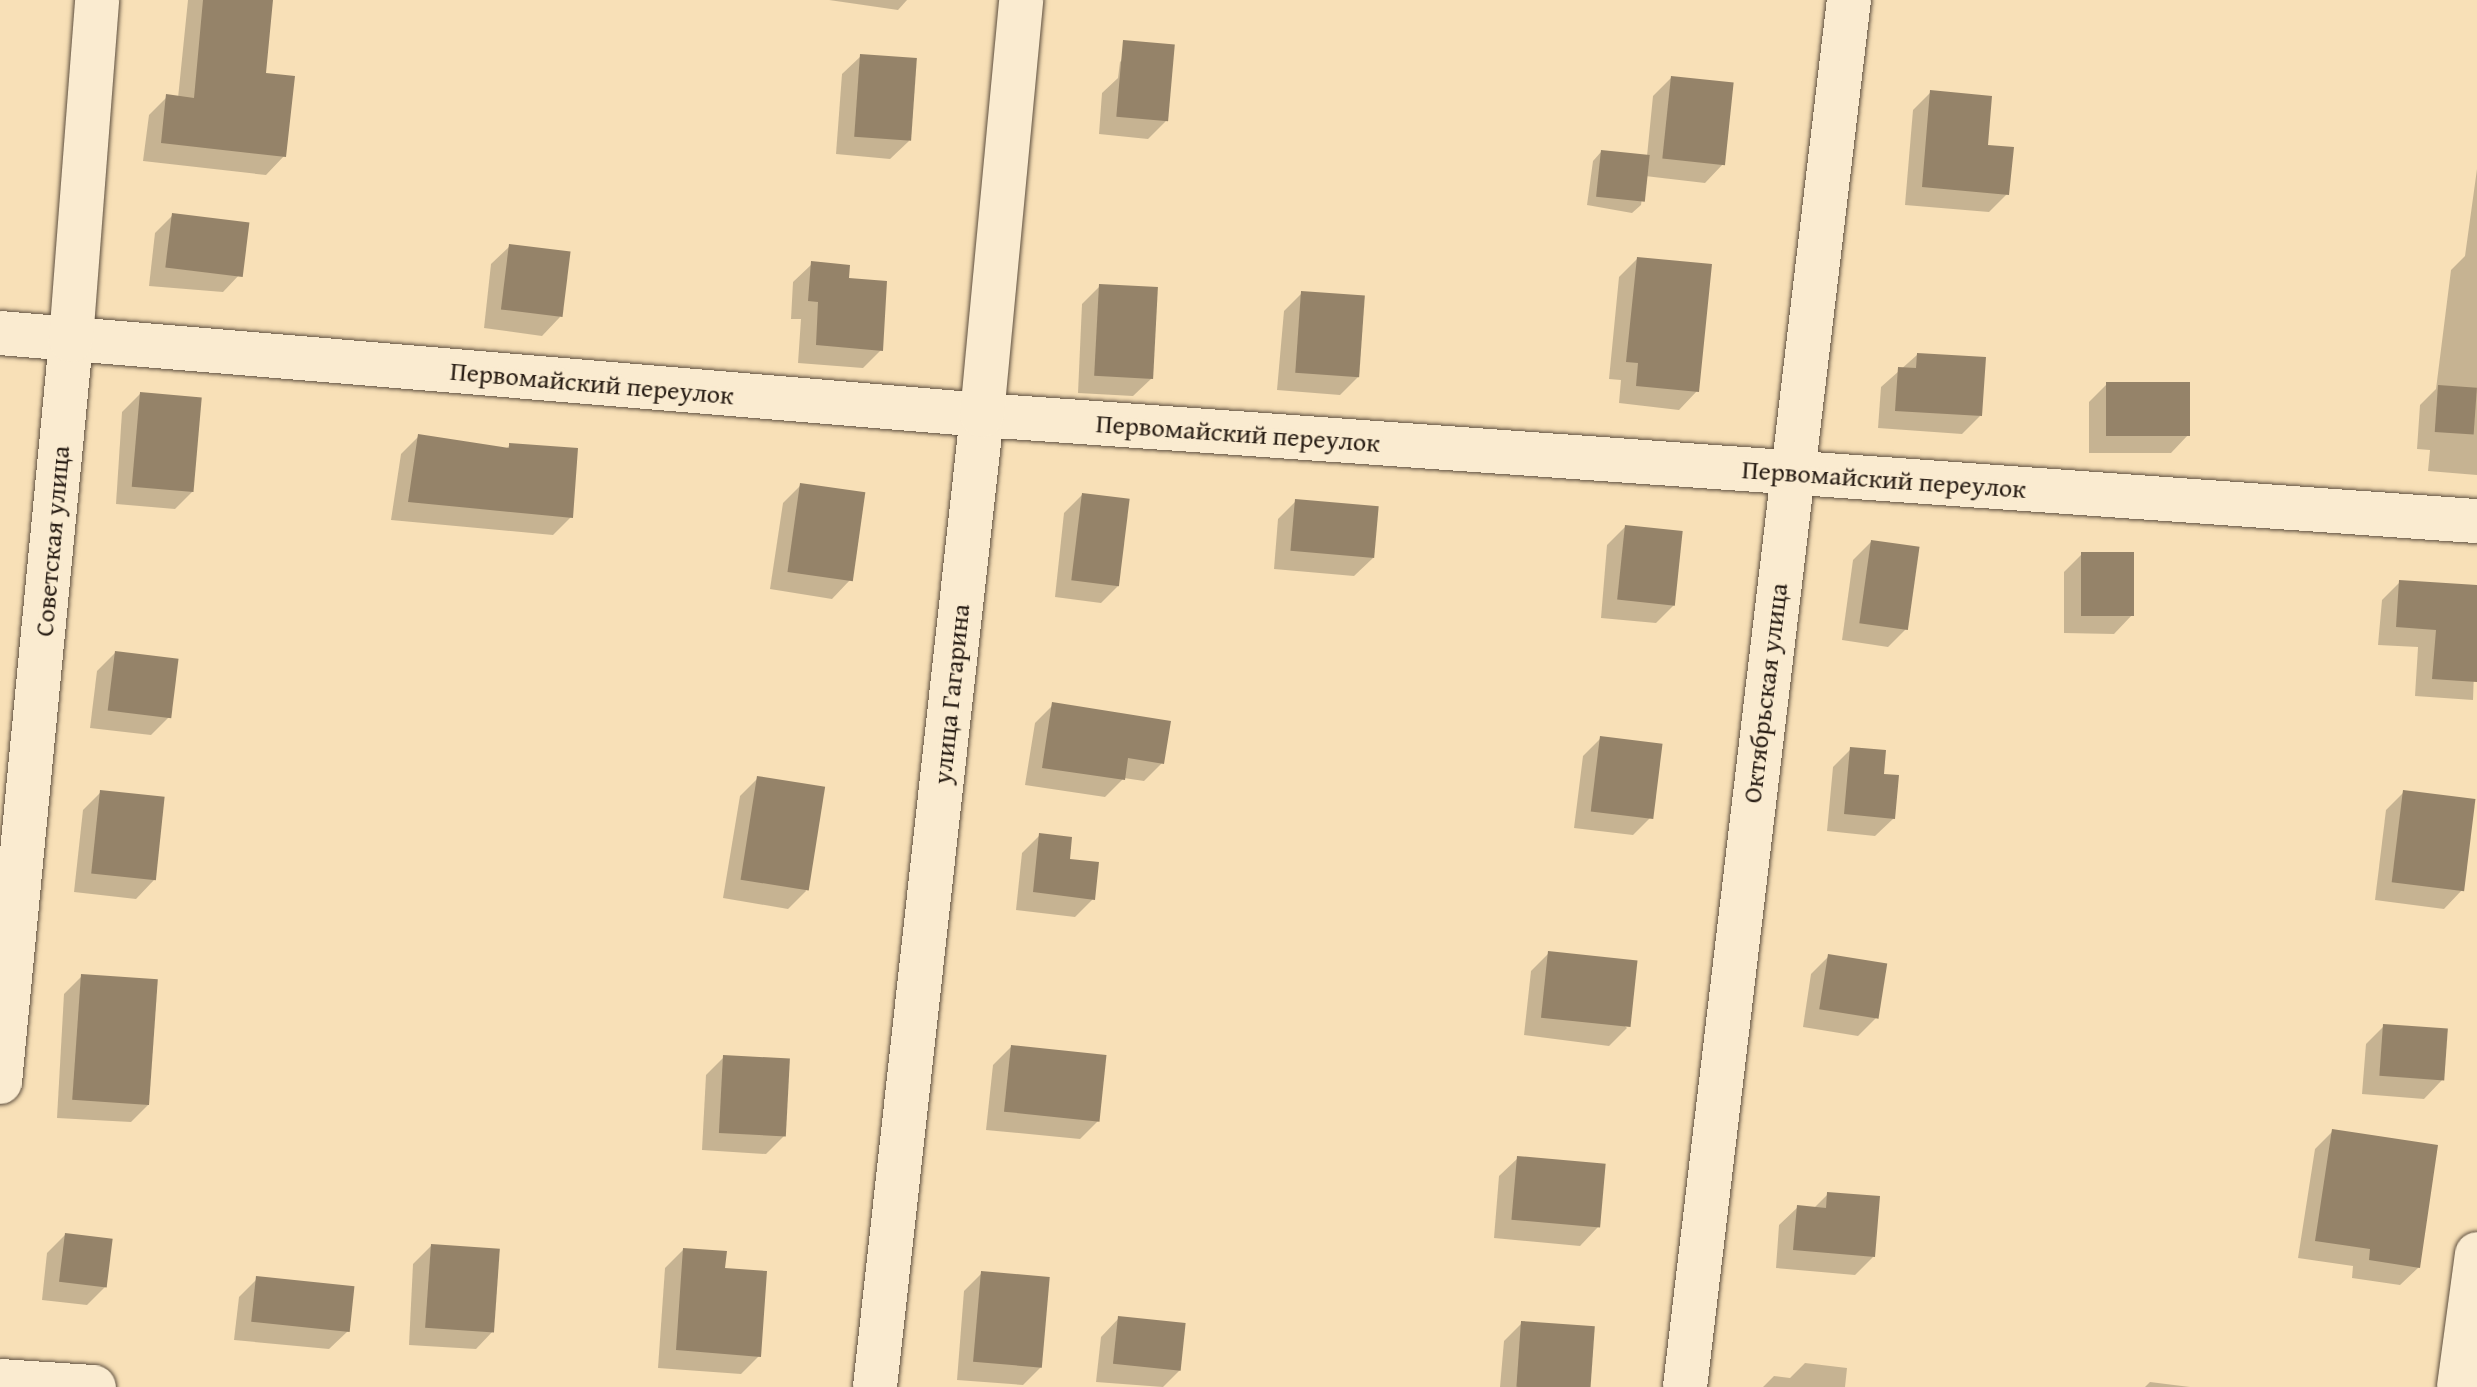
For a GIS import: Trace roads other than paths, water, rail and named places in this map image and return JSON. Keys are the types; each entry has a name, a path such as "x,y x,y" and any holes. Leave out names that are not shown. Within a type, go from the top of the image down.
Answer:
{"street":[{"name":"Советская улица","path":"0,1082 71,340 97,0"},
{"name":"улица Гагарина","path":"875,1387 982,415 1021,0"},
{"name":"Октябрьская улица","path":"1685,1387 1849,0"},
{"name":"Первомайский переулок","path":"0,333 982,415 2477,521"},
{"path":"2459,1387 2477,1254"},
{"path":"0,1381 94,1387"}]}
